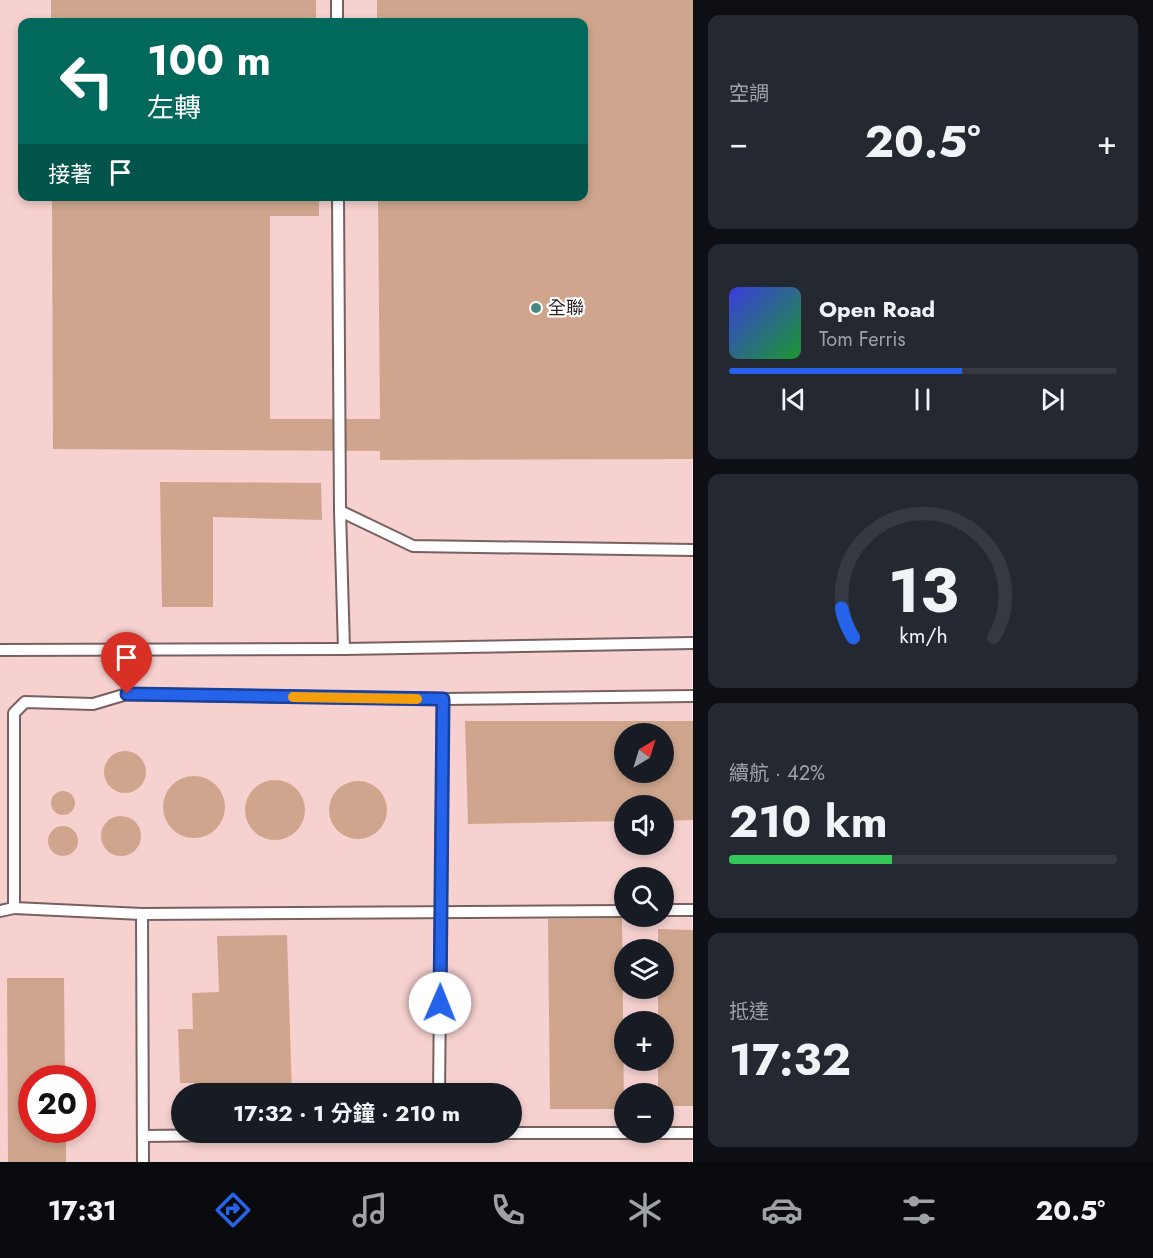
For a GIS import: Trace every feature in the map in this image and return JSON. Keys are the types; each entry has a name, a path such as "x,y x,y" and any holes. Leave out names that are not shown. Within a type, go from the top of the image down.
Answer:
{"lane":[{"path":"337,0 337,18"},
{"path":"338,201 340,511 344,649"},
{"path":"340,511 413,546 693,550"},
{"path":"0,650 344,649 693,643"},
{"path":"14,909 14,713 25,702 93,704 127,694 443,699 693,696"},
{"path":"439,1083 443,699"},
{"path":"0,911 14,909 142,914 614,911"},
{"path":"674,910 693,910"},
{"path":"142,914 143,1162"},
{"path":"143,1136 438,1132 693,1133"}],"shaded area":[{"path":"0,0 692,0 692,1162 0,1162"}],"building":[{"path":"51,0 316,0 316,18 51,18"},
{"name":"全聯","path":"377,0 693,0 693,459 380,460 380,451 53,449 52,201 319,201 319,216 270,216 270,419 380,419 378,201 588,201 588,18 377,18"},
{"path":"160,482 321,483 322,520 213,517 213,607 162,607"},
{"path":"465,721 693,721 693,820 674,821 674,795 614,795 614,821 468,824"},
{"path":"125,751 140,757 146,772 140,787 125,793 110,787 104,772 110,757"},
{"path":"194,776 206,778 216,785 223,795 225,807 223,819 216,829 206,836 194,838 182,836 172,829 165,819 163,807 165,795 172,785 182,778"},
{"path":"275,780 296,789 305,810 296,831 275,840 254,831 245,810 254,789"},
{"path":"352,781 364,781 379,789 387,804 387,816 379,831 364,839 352,839 337,831 329,816 329,804 337,789"},
{"path":"63,791 71,795 75,803 71,811 63,815 55,811 51,803 55,795"},
{"path":"121,816 129,817 135,822 140,828 140,844 135,850 129,855 121,856 113,855 107,850 102,844 101,836 102,828 107,822 113,817"},
{"path":"63,826 69,827 77,835 77,847 69,855 63,856 57,855 49,847 48,841 49,835 57,827"},
{"path":"614,918 614,927 622,927 622,939 614,939 614,999 623,999 623,1011 614,1011 614,1071 624,1071 624,1083 614,1083 614,1109 550,1109 548,919"},
{"path":"658,929 693,930 693,1106 674,1106 674,1083 658,1083 658,1071 674,1071 674,1011 658,1011 658,999 674,999 674,939 658,939"},
{"path":"287,935 292,1083 180,1083 178,1029 193,1029 192,993 219,992 217,936"},
{"path":"7,978 64,978 65,1065 18,1065 18,1143 66,1143 66,1162 8,1162"}],"slow traffic":[{"path":"293,697 417,699"}],"place":[{"name":"全聯","path":"536,308"}],"route":[{"path":"127,694 443,699 440,1003"}]}
